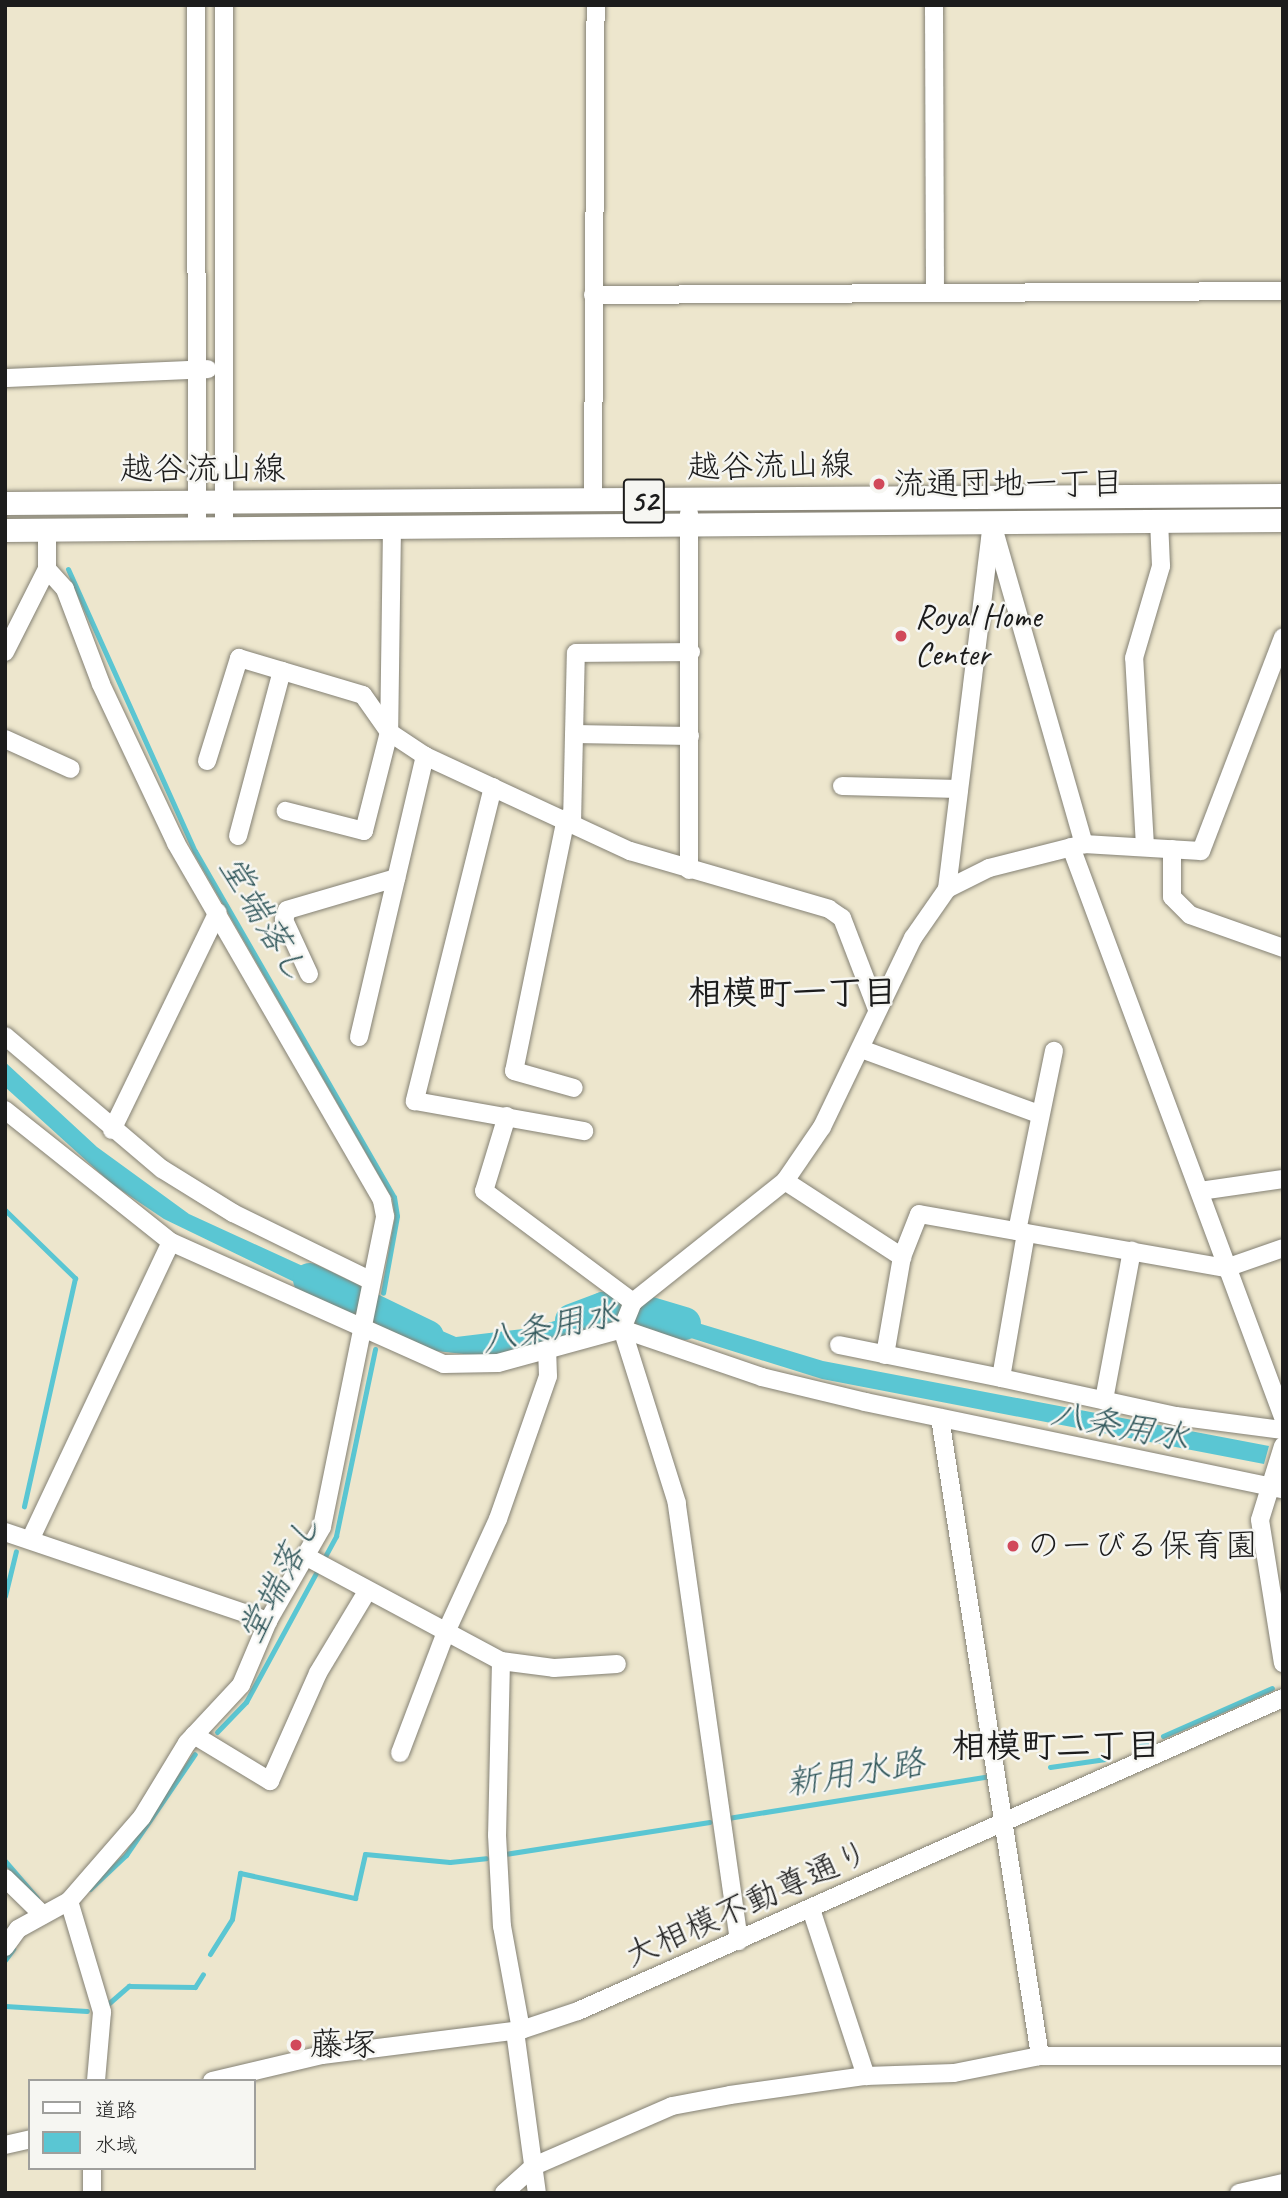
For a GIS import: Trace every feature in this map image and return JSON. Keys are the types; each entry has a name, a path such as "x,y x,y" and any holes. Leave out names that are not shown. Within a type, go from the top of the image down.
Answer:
{"main road":[{"name":"越谷流山線","path":"5,503 593,502 1283,495"},
{"name":"越谷流山線","path":"5,530 1283,520"}],"street":[{"path":"196,5 197,529"},
{"path":"224,5 224,530"},
{"path":"593,502 596,5"},
{"path":"934,5 935,292"},
{"path":"593,295 1283,291"},
{"path":"5,378 223,369"},
{"path":"689,500 690,870"},
{"path":"1145,846 1134,658 1161,566 1159,520"},
{"path":"739,1941 677,1503 622,1329 633,1303 785,1181 822,1128 861,1049 877,1009 947,889 992,522"},
{"path":"992,522 1077,845 1226,1268 1283,1417"},
{"path":"286,811 364,831 389,732 391,527"},
{"path":"5,652 47,569 47,530"},
{"path":"5,1947 18,1929 69,1901 142,1817 194,1735 241,1685 268,1621 308,1558 322,1527 368,1288 385,1216 382,1200 218,912 136,761 65,589 47,569"},
{"path":"947,889 989,868 1077,845 1201,850 1283,637"},
{"path":"575,1088 514,1071 569,821 576,653 691,652"},
{"path":"206,761 239,658 363,695 389,732 425,756 569,821 690,870 842,918 877,1009"},
{"path":"238,836 282,671"},
{"path":"574,734 690,736"},
{"path":"5,739 71,769"},
{"path":"359,1037 425,756"},
{"path":"842,786 959,789"},
{"path":"493,787 415,1101 584,1131"},
{"path":"1172,849 1172,897 1190,915 1283,948"},
{"path":"309,974 284,920 287,910 397,878"},
{"path":"112,1130 218,912"},
{"path":"5,1036 112,1130 233,1213 368,1288"},
{"path":"861,1049 1040,1114"},
{"path":"1001,1378 1040,1114 1054,1051"},
{"path":"5,1111 171,1242 444,1364 498,1363 622,1329 762,1377 940,1418 1274,1487"},
{"path":"507,1116 484,1191 633,1303"},
{"path":"1200,1191 1283,1179"},
{"path":"785,1181 902,1256"},
{"path":"885,1355 902,1256 919,1214 1226,1268 1283,1248"},
{"path":"31,1538 171,1242"},
{"path":"1104,1400 1132,1251"},
{"path":"839,1345 1104,1400 1283,1430"},
{"path":"400,1754 446,1632 498,1519 548,1376 547,1351"},
{"path":"940,1418 1006,1821 1040,2056"},
{"path":"1283,1446 1274,1487 1260,1520 1283,1663"},
{"path":"5,1532 31,1538 268,1621"},
{"path":"308,1558 366,1593 501,1661 554,1668 617,1664"},
{"path":"194,1735 270,1781 318,1673 366,1593"},
{"path":"501,1661 497,1835 502,1926 518,2031 537,2193"},
{"name":"大相模不動尊通り","path":"220,2079 322,2055 518,2031 739,1941 1283,1698"},
{"path":"5,1878 43,1915"},
{"path":"69,1901 102,2012 96,2079"},
{"path":"811,1909 866,2076"},
{"path":"505,2193 534,2166 672,2106 866,2076 954,2073 1040,2056 1283,2056"},
{"path":"5,2145 28,2139"},
{"path":"92,2170 92,2193"},
{"path":"1239,2193 1283,2183"}],"water":[{"path":"5,1062 97,1147 189,1214 353,1289 348,1308 164,1219 112,1184 5,1087"},
{"path":"615,1302 611,1318 588,1321 580,1333 491,1357 436,1351 384,1330 387,1307 456,1337 532,1328"},
{"path":"645,1307 823,1361 1269,1446 1264,1464 822,1379 678,1334 639,1317"}],"waterway":[{"name":"堂端落し","path":"68,569 195,851 394,1197 397,1216 383,1293"},
{"path":"5,1210 75,1278 24,1506"},
{"name":"八条用水","path":"309,1279 427,1336"},
{"name":"八条用水","path":"571,1320 603,1308 637,1309 684,1323"},
{"name":"堂端落し","path":"217,1732 246,1702 336,1536 375,1349"},
{"path":"5,1596 16,1551"},
{"name":"新用水路","path":"1163,1736 1272,1688"},
{"name":"新用水路","path":"1139,1746 1147,1743"},
{"name":"堂端落し","path":"90,1889 126,1855 195,1754"},
{"name":"新用水路","path":"1050,1767 1105,1759"},
{"name":"新用水路","path":"728,1818 989,1776"},
{"name":"新用水路","path":"505,1854 710,1822"},
{"name":"新用水路","path":"210,1954 232,1919 240,1873 355,1898 365,1854 450,1862 486,1858"},
{"path":"5,1861 37,1898"},
{"name":"堂端落し","path":"5,1960 13,1949"},
{"name":"新用水路","path":"108,2004 129,1986 195,1987 203,1974"},
{"name":"新用水路","path":"5,2006 87,2011"}],"place":[{"name":"流通団地一丁目","path":"879,484"},
{"name":"Royal Home Center","path":"901,636"},
{"name":"のーびる保育園","path":"1013,1546"},
{"name":"藤塚","path":"296,2045"}],"district":[{"name":"相模町一丁目","path":"792,993"},
{"name":"相模町二丁目","path":"1056,1746"}]}
